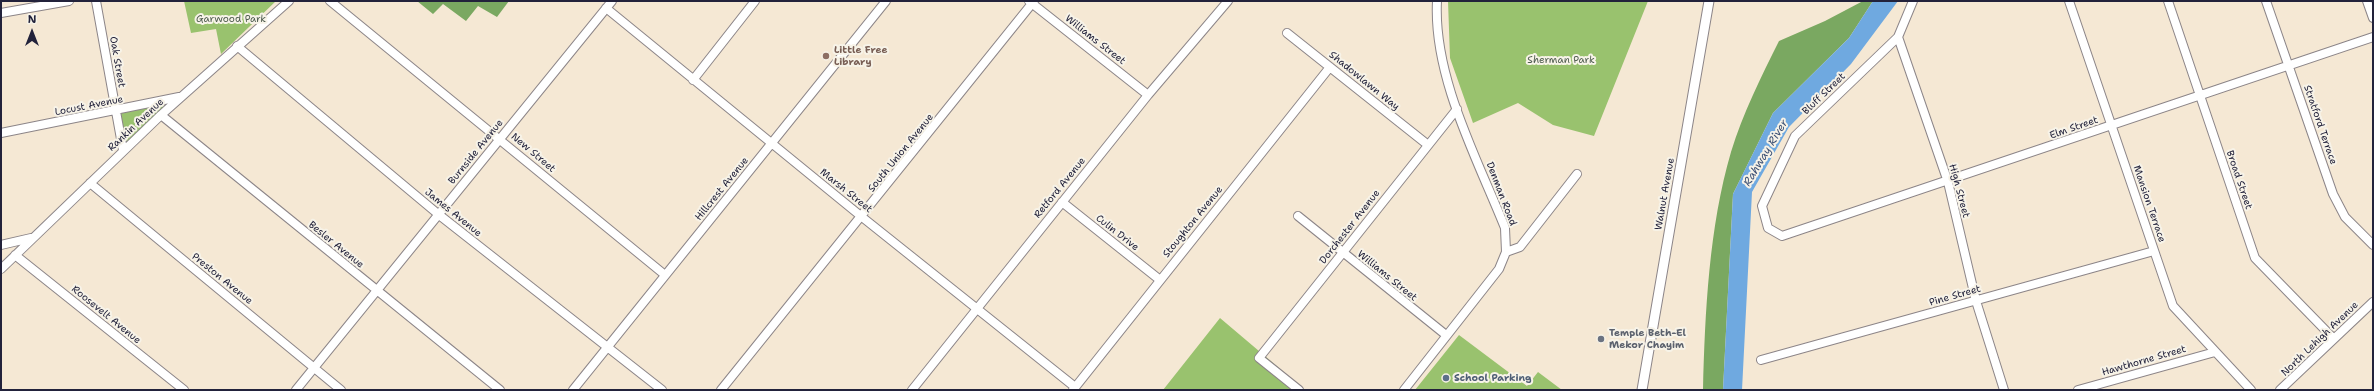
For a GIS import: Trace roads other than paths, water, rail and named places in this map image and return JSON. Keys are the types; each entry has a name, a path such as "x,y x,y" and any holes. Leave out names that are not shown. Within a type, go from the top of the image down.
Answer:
{"street":[{"path":"1,13 68,1"},
{"name":"Oak Street","path":"96,1 123,150"},
{"name":"Rankin Avenue","path":"1,269 31,238 90,184 123,150 180,97 289,1"},
{"name":"New Street","path":"330,1 500,138 665,275"},
{"name":"Burnside Avenue","path":"296,390 612,1"},
{"path":"693,80 755,1"},
{"name":"Hillcrest Avenue","path":"573,390 886,1"},
{"name":"Retford Avenue","path":"912,390 976,308 1148,95 1228,1"},
{"name":"Denman Road","path":"1404,390 1499,269 1506,252 1504,228 1457,109 1442,63 1438,40 1437,1"},
{"name":"Walnut Avenue","path":"1642,390 1709,1"},
{"path":"1898,37 1913,1"},
{"name":"Mansion Terrace","path":"2069,1 2173,306 2250,390"},
{"name":"Broad Street","path":"2168,1 2255,258 2334,338"},
{"name":"Stratford Terrace","path":"2266,1 2333,194 2346,217 2373,245"},
{"path":"2367,1 2373,18"},
{"name":"Williams Street","path":"1032,2 1148,95"},
{"name":"South Union Avenue","path":"721,390 862,217 1032,2"},
{"name":"Marsh Street","path":"606,8 1074,389"},
{"name":"Shadowlawn Way","path":"1287,33 1428,145"},
{"name":"High Street","path":"1898,37 1948,182 1976,301 2004,390"},
{"name":"Bluff Street","path":"1782,236 1768,228 1762,206 1795,136 1898,37"},
{"name":"Elm Street","path":"1782,236 1948,182 2373,37"},
{"name":"James Avenue","path":"237,46 438,214 662,390"},
{"name":"Stoughton Avenue","path":"1074,389 1330,67"},
{"name":"Locust Avenue","path":"1,133 180,97"},
{"name":"Dorchester Avenue","path":"1299,390 1260,358 1342,252 1457,109"},
{"name":"Besler Avenue","path":"161,115 376,291 500,390"},
{"path":"1506,252 1520,247 1577,174"},
{"name":"Preston Avenue","path":"90,184 341,390"},
{"name":"Culin Drive","path":"1062,202 1160,280"},
{"name":"Williams Street","path":"1298,216 1446,335"},
{"path":"1,245 31,238"},
{"name":"Pine Street","path":"1761,360 2154,251"},
{"name":"Roosevelt Avenue","path":"15,255 184,390"},
{"name":"North Lehigh Avenue","path":"2280,390 2373,302"},
{"name":"Hawthorne Street","path":"2078,390 2215,352"}],"water":[{"name":"Rahway River","path":"1873,1 1898,1 1851,64 1789,127 1752,192 1742,390 1723,390 1733,194 1773,113 1849,38"}],"place":[{"name":"Little Free Library","path":"826,56"},
{"name":"Temple Beth-El Mekor Chayim","path":"1601,339"},
{"name":"School Parking","path":"1446,378"}],"park label":[{"name":"Garwood Park","path":"231,19"},
{"name":"Sherman Park","path":"1561,60"}]}
